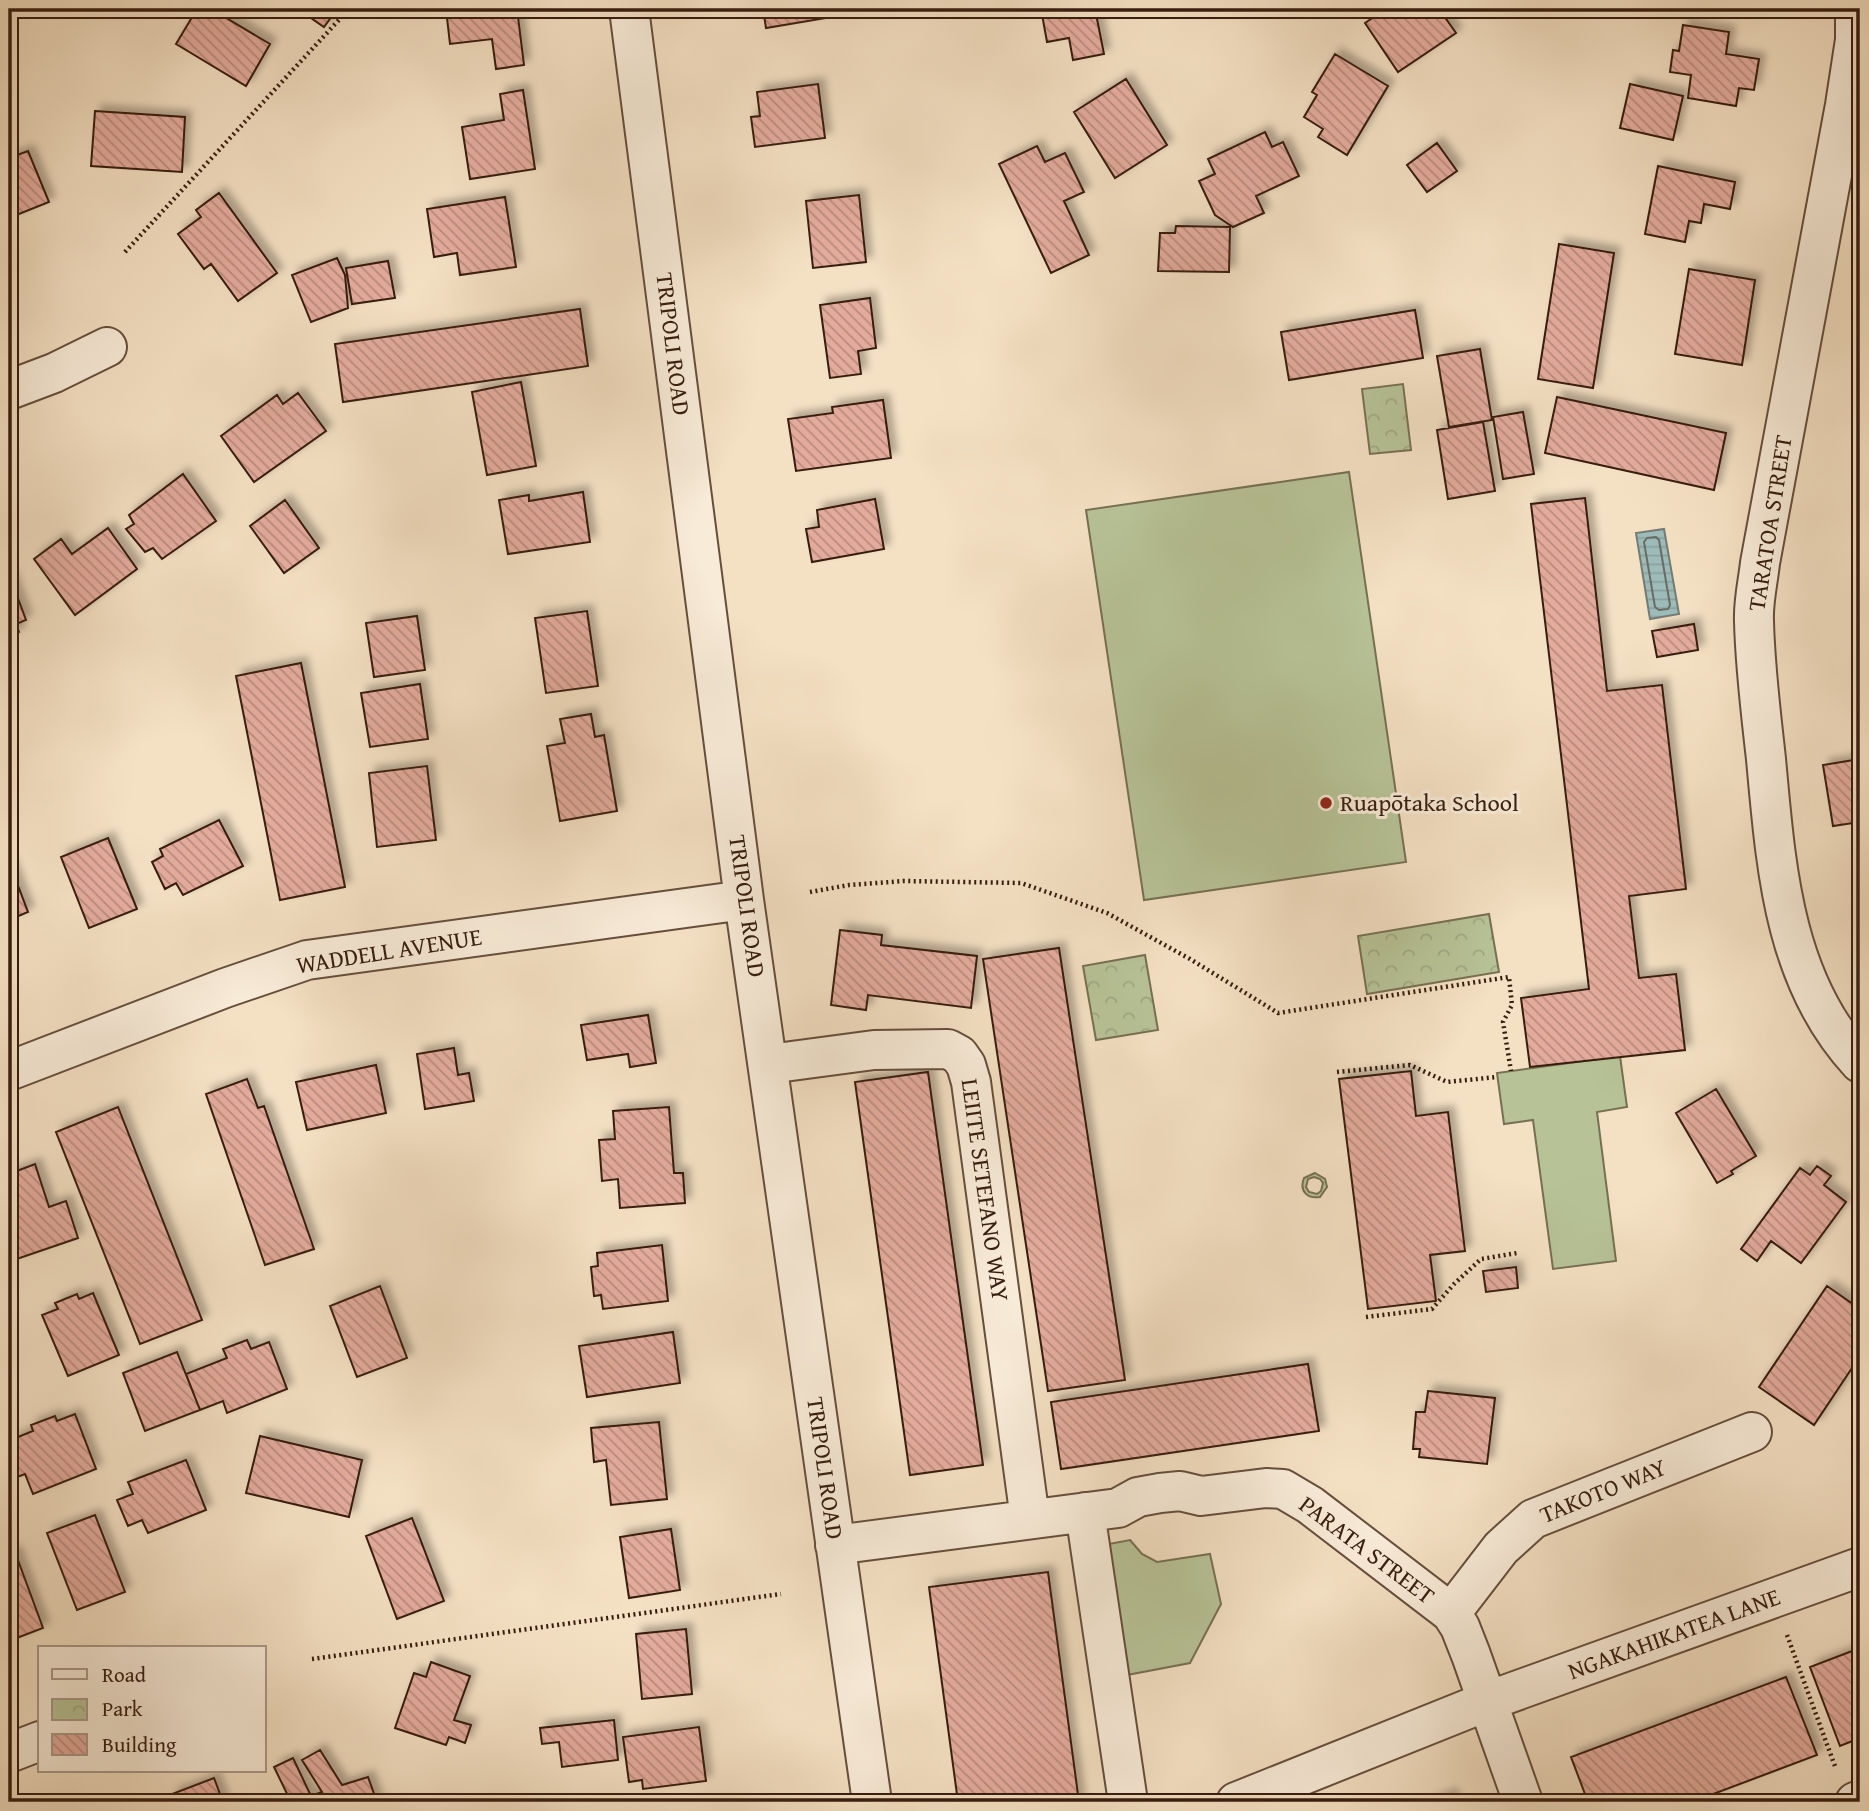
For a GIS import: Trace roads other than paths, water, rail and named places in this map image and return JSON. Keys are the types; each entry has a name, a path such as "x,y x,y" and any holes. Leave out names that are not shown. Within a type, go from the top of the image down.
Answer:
{"street":[{"name":"TRIPOLI ROAD","path":"629,9 744,900 872,1802"},
{"name":"TARATOA STREET","path":"1856,9 1855,40 1841,128 1760,563 1754,619 1775,853 1783,902 1795,950 1812,991 1831,1027 1860,1063"},
{"path":"9,390 54,373 107,347"},
{"name":"WADDELL AVENUE","path":"9,1071 225,988 307,960 744,900"},
{"name":"LEIITE SETEFANO WAY","path":"769,1065 874,1050 948,1049 959,1055 966,1065 971,1083 1030,1519"},
{"name":"TAKOTO WAY","path":"1451,1613 1501,1548 1533,1519 1752,1432"},
{"name":"PARATA STREET","path":"835,1545 1118,1508 1138,1497 1160,1493 1180,1491 1201,1496 1266,1488 1283,1489 1310,1505 1451,1613 1460,1627 1523,1802"},
{"path":"1085,1513 1128,1802"},
{"name":"NGAKAHIKATEA LANE","path":"1236,1802 1488,1701 1860,1567"},
{"path":"9,1753 38,1742"}],"water":[{"path":"1664,529 1679,614 1650,619 1636,533"}],"place":[{"name":"Ruapōtaka School","path":"1326,803"}]}
